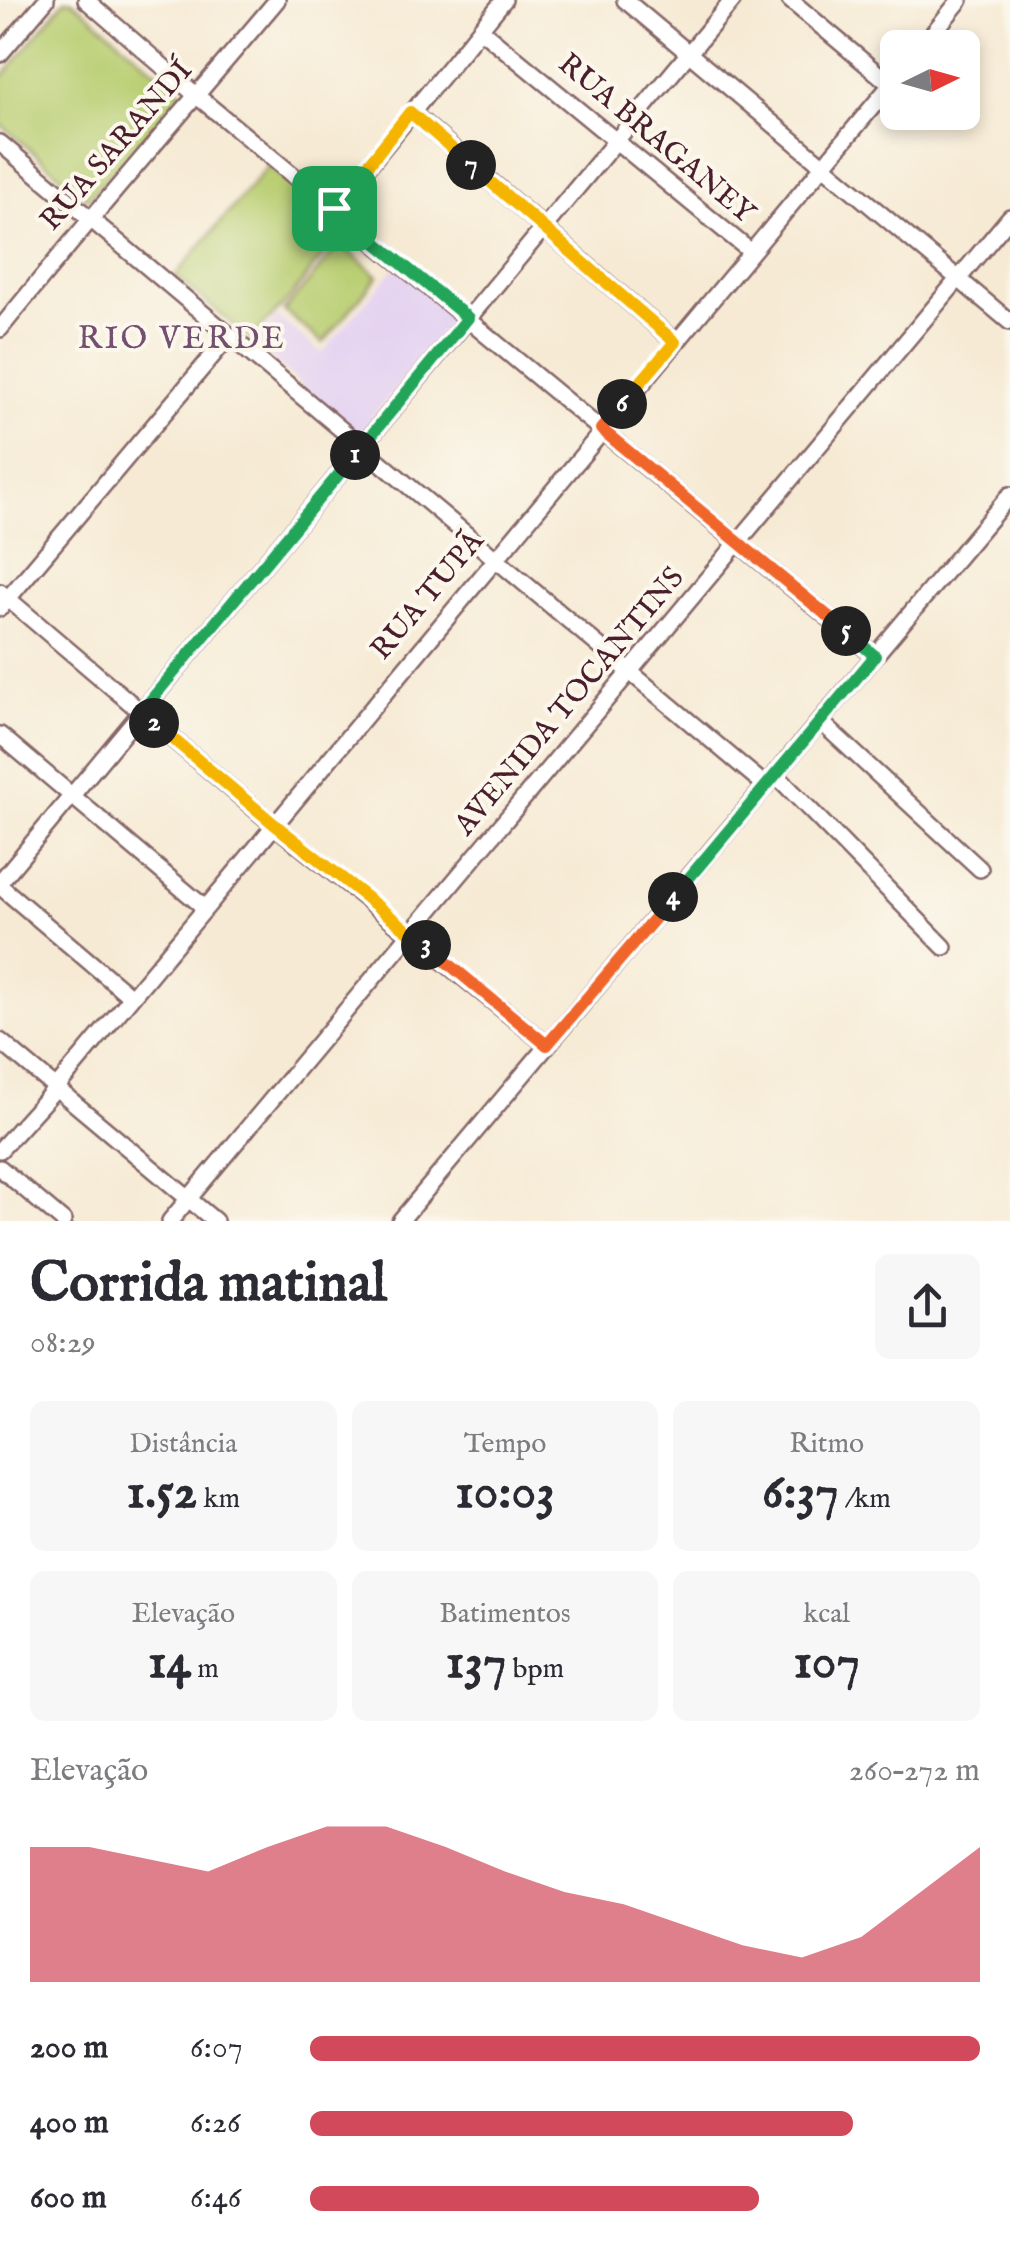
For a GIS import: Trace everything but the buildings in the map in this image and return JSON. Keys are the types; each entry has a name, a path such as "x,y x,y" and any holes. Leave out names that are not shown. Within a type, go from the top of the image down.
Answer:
{"street":[{"path":"0,54 46,0"},
{"path":"86,0 875,656"},
{"name":"RUA SARANDÍ","path":"0,328 88,218 277,0"},
{"path":"334,208 504,0"},
{"path":"625,0 1010,322"},
{"path":"131,996 0,884 733,0"},
{"path":"790,0 880,69"},
{"path":"935,30 957,1"},
{"name":"RUA BRAGANEY","path":"481,30 750,252"},
{"name":"RUA TUPÃ","path":"0,1150 56,1088 880,97"},
{"path":"410,112 675,342"},
{"path":"0,143 631,672 771,780 944,947"},
{"name":"AVENIDA TOCANTINS","path":"170,1221 1010,217"},
{"path":"230,335 3,600 547,1045"},
{"path":"400,1221 1010,495"},
{"path":"820,721 980,868"},
{"path":"0,735 205,908"},
{"path":"0,1040 215,1221"},
{"path":"0,1168 63,1221"}],"shaded area":[{"path":"395,267 453,317 357,436 255,343 277,316 322,353"}],"green space":[{"path":"65,0 72,0 183,94 88,199 0,124 0,80"},
{"path":"268,166 345,227 289,299 250,339 175,276"},
{"path":"340,244 378,276 323,343 284,311"}],"district":[{"name":"RIO VERDE","path":"182,339"}],"route":[{"path":"410,112 675,342 601,429 875,656 547,1045 141,712 468,318 334,208 410,112"}]}
